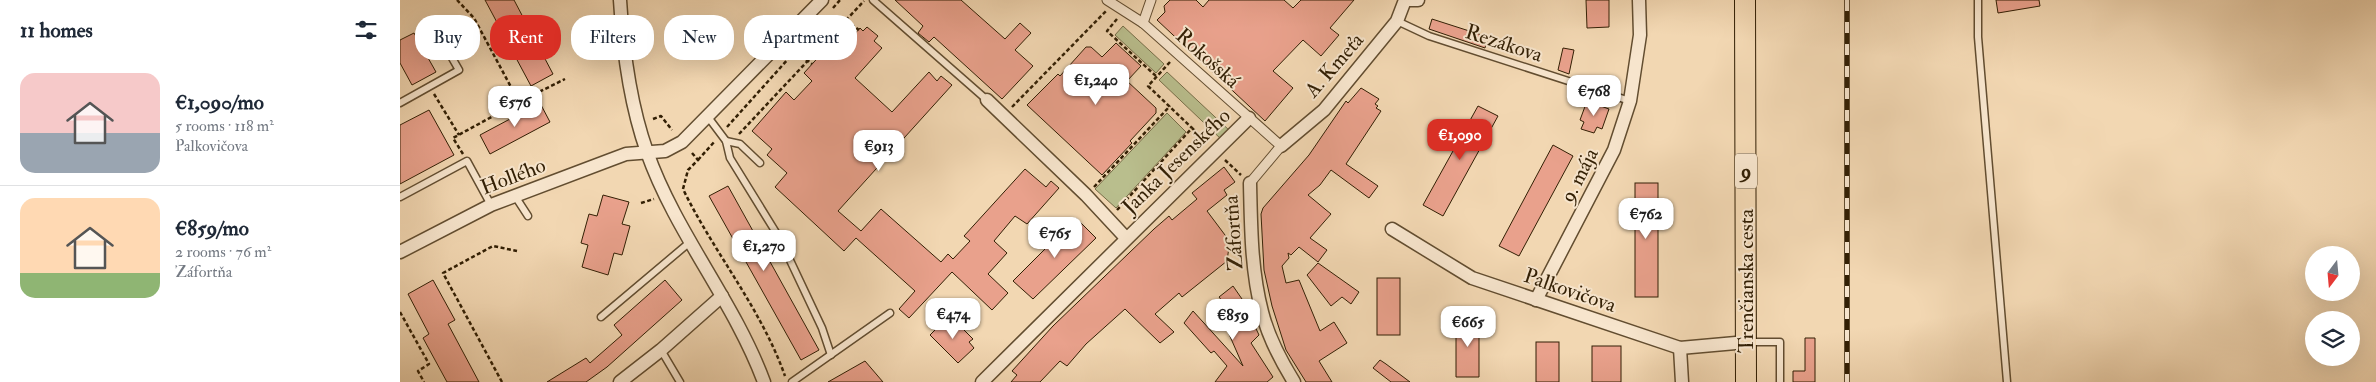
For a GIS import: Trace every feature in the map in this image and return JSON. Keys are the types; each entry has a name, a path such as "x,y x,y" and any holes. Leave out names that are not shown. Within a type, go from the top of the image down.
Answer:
{"main road":[{"name":"Trenčianska cesta","path":"1745,0 1746,382"}],"street":[{"path":"620,0 626,68 647,153 691,241 753,352 764,382"},
{"path":"1142,23 1151,0"},
{"name":"A. Kmeťa","path":"1281,146 1324,110 1397,21 1405,0"},
{"path":"1409,0 1418,0"},
{"name":"9. mája","path":"1536,300 1614,150 1630,101 1640,35 1639,0"},
{"name":"Hollého","path":"400,252 491,205 626,154 665,151 682,142 819,1"},
{"name":"Rokošská","path":"1110,2 1142,23 1281,146"},
{"path":"987,100 1086,195 1126,238"},
{"name":"Janka Jesenského","path":"982,382 1249,118"},
{"name":"Záfortňa","path":"1281,146 1250,183 1253,260 1262,314 1281,360 1294,382"},
{"name":"Palkovičova","path":"1392,230 1472,278 1680,348 1746,342"},
{"path":"620,382 661,350 722,296"},
{"path":"1680,348 1682,382"}],"lane":[{"path":"874,0 987,100"},
{"path":"1978,0 1978,38 2007,382"},
{"name":"Rezákova","path":"1397,21 1429,36 1630,101"},
{"path":"400,103 459,70 453,60"},
{"path":"708,116 726,141 730,158 780,239 822,328 831,355"},
{"path":"726,141 740,144 760,162"},
{"path":"400,197 467,161 491,205"},
{"path":"515,196 528,216"},
{"path":"601,317 691,241"},
{"path":"792,382 890,313"},
{"path":"1746,342 1780,342 1780,382"},
{"path":"661,350 680,382"}],"path":[{"path":"457,0 474,18 519,102"},
{"path":"827,15 840,0"},
{"path":"851,15 866,0"},
{"path":"1004,115 1110,2"},
{"path":"1112,24 1107,31 1157,77"},
{"path":"786,382 777,355 758,317 683,189 688,170 788,60"},
{"path":"738,135 807,60 812,64"},
{"path":"1165,67 1148,86 1197,133"},
{"path":"467,161 453,138 565,79"},
{"path":"430,87 459,135"},
{"path":"1086,195 1170,106"},
{"path":"653,119 661,116 672,130"},
{"path":"1108,219 1192,128"},
{"path":"692,153 698,160"},
{"path":"1226,160 1250,183"},
{"path":"502,382 443,273 493,246 518,251"},
{"path":"400,312 429,364 418,371 424,382"}],"green space":[{"path":"1123,26 1164,64 1156,73 1115,35"},
{"path":"1167,72 1230,131 1222,140 1159,80"},
{"path":"1167,113 1186,132 1116,208 1095,189"}],"building":[{"path":"485,0 514,0 522,15 493,15"},
{"path":"895,0 961,0 1005,39 1020,23 1031,33 1015,50 1033,66 1002,99 934,37 929,42 918,33 923,26"},
{"path":"1170,0 1196,0 1203,7 1209,0 1284,0 1293,8 1301,0 1354,0 1330,28 1339,35 1321,56 1303,40 1273,71 1293,88 1265,121 1157,20 1165,12 1164,6"},
{"path":"1586,0 1609,0 1609,27 1587,28"},
{"path":"1996,0 2039,0 2040,6 1998,13"},
{"path":"1432,19 1488,37 1485,48 1429,29"},
{"path":"867,27 878,36 874,41 882,48 855,78 892,112 929,72 937,81 941,76 952,85 838,211 861,231 881,209 941,262 948,254 953,259 970,241 964,236 1025,169 1046,187 1051,181 1059,188 1027,224 1015,216 994,241 1007,253 988,274 1008,293 992,310 952,272 909,318 899,309 915,291 856,238 844,251 775,187 787,173 767,155 772,149 752,131 786,92 794,100 812,81 804,73 816,60 857,60 857,31 860,28 863,31"},
{"path":"414,33 415,60 429,60 436,72 412,85 400,63 400,40"},
{"path":"1116,43 1141,66 1127,81 1156,108 1156,113 1130,141 1132,143 1102,175 1027,105 1058,74 1060,76 1086,47 1091,47 1102,57"},
{"path":"1563,48 1574,50 1569,74 1558,70"},
{"path":"517,60 546,60 553,74 531,86"},
{"path":"1361,88 1379,99 1375,104 1378,106 1376,108 1381,111 1346,164 1378,186 1369,198 1331,170 1320,185 1308,195 1331,214 1310,238 1327,250 1318,262 1299,247 1291,255 1288,253 1289,258 1282,266 1286,283 1299,280 1320,331 1334,322 1347,343 1319,361 1332,382 1306,382 1286,350 1272,306 1264,270 1261,214 1263,208 1309,155 1346,101 1348,103"},
{"path":"1587,101 1609,109 1602,129 1597,127 1594,133 1581,129 1584,122 1580,120"},
{"path":"540,103 550,122 490,154 480,135"},
{"path":"1478,106 1498,116 1443,216 1423,205"},
{"path":"429,110 454,155 400,184 400,125"},
{"path":"1553,145 1573,156 1519,256 1499,246"},
{"path":"1224,167 1235,182 1224,190 1227,195 1207,211 1228,239 1225,241 1229,247 1227,261 1182,297 1179,293 1155,314 1174,332 1160,343 1125,309 1086,344 1067,366 1060,361 1040,382 1011,382 1017,375 1012,371 1053,326 1154,229 1169,216 1172,220 1197,199 1192,193"},
{"path":"1635,183 1658,183 1658,297 1635,297"},
{"path":"728,186 819,350 801,360 709,196"},
{"path":"603,195 629,202 622,224 630,226 622,255 614,253 608,275 582,267 588,245 581,243 589,214 597,216"},
{"path":"1076,218 1096,238 1033,299 1013,281"},
{"path":"1318,263 1359,292 1351,304 1342,297 1331,306 1307,275"},
{"path":"1377,278 1400,278 1400,335 1377,335"},
{"path":"433,280 455,320 448,324 479,382 447,382 423,338 429,334 408,294"},
{"path":"665,280 682,300 607,367 586,382 547,382 586,358 590,363 622,335 614,325"},
{"path":"1233,286 1242,299 1259,335 1251,343 1273,377 1267,382 1215,382 1227,366 1214,351 1211,353 1184,323 1193,311 1243,366 1218,309 1223,302 1219,297"},
{"path":"946,319 956,329 960,326 973,339 969,342 974,348 958,363 930,335"},
{"path":"1479,319 1479,377 1456,377 1456,320"},
{"path":"1805,338 1815,338 1815,382 1793,382 1793,371 1805,371"},
{"path":"1536,342 1559,342 1559,382 1536,382"},
{"path":"1592,346 1621,346 1621,382 1592,382"},
{"path":"1380,360 1410,382 1391,382 1373,368"},
{"path":"865,361 883,382 828,382"}],"railway":[{"path":"1847,0 1847,382"}]}
